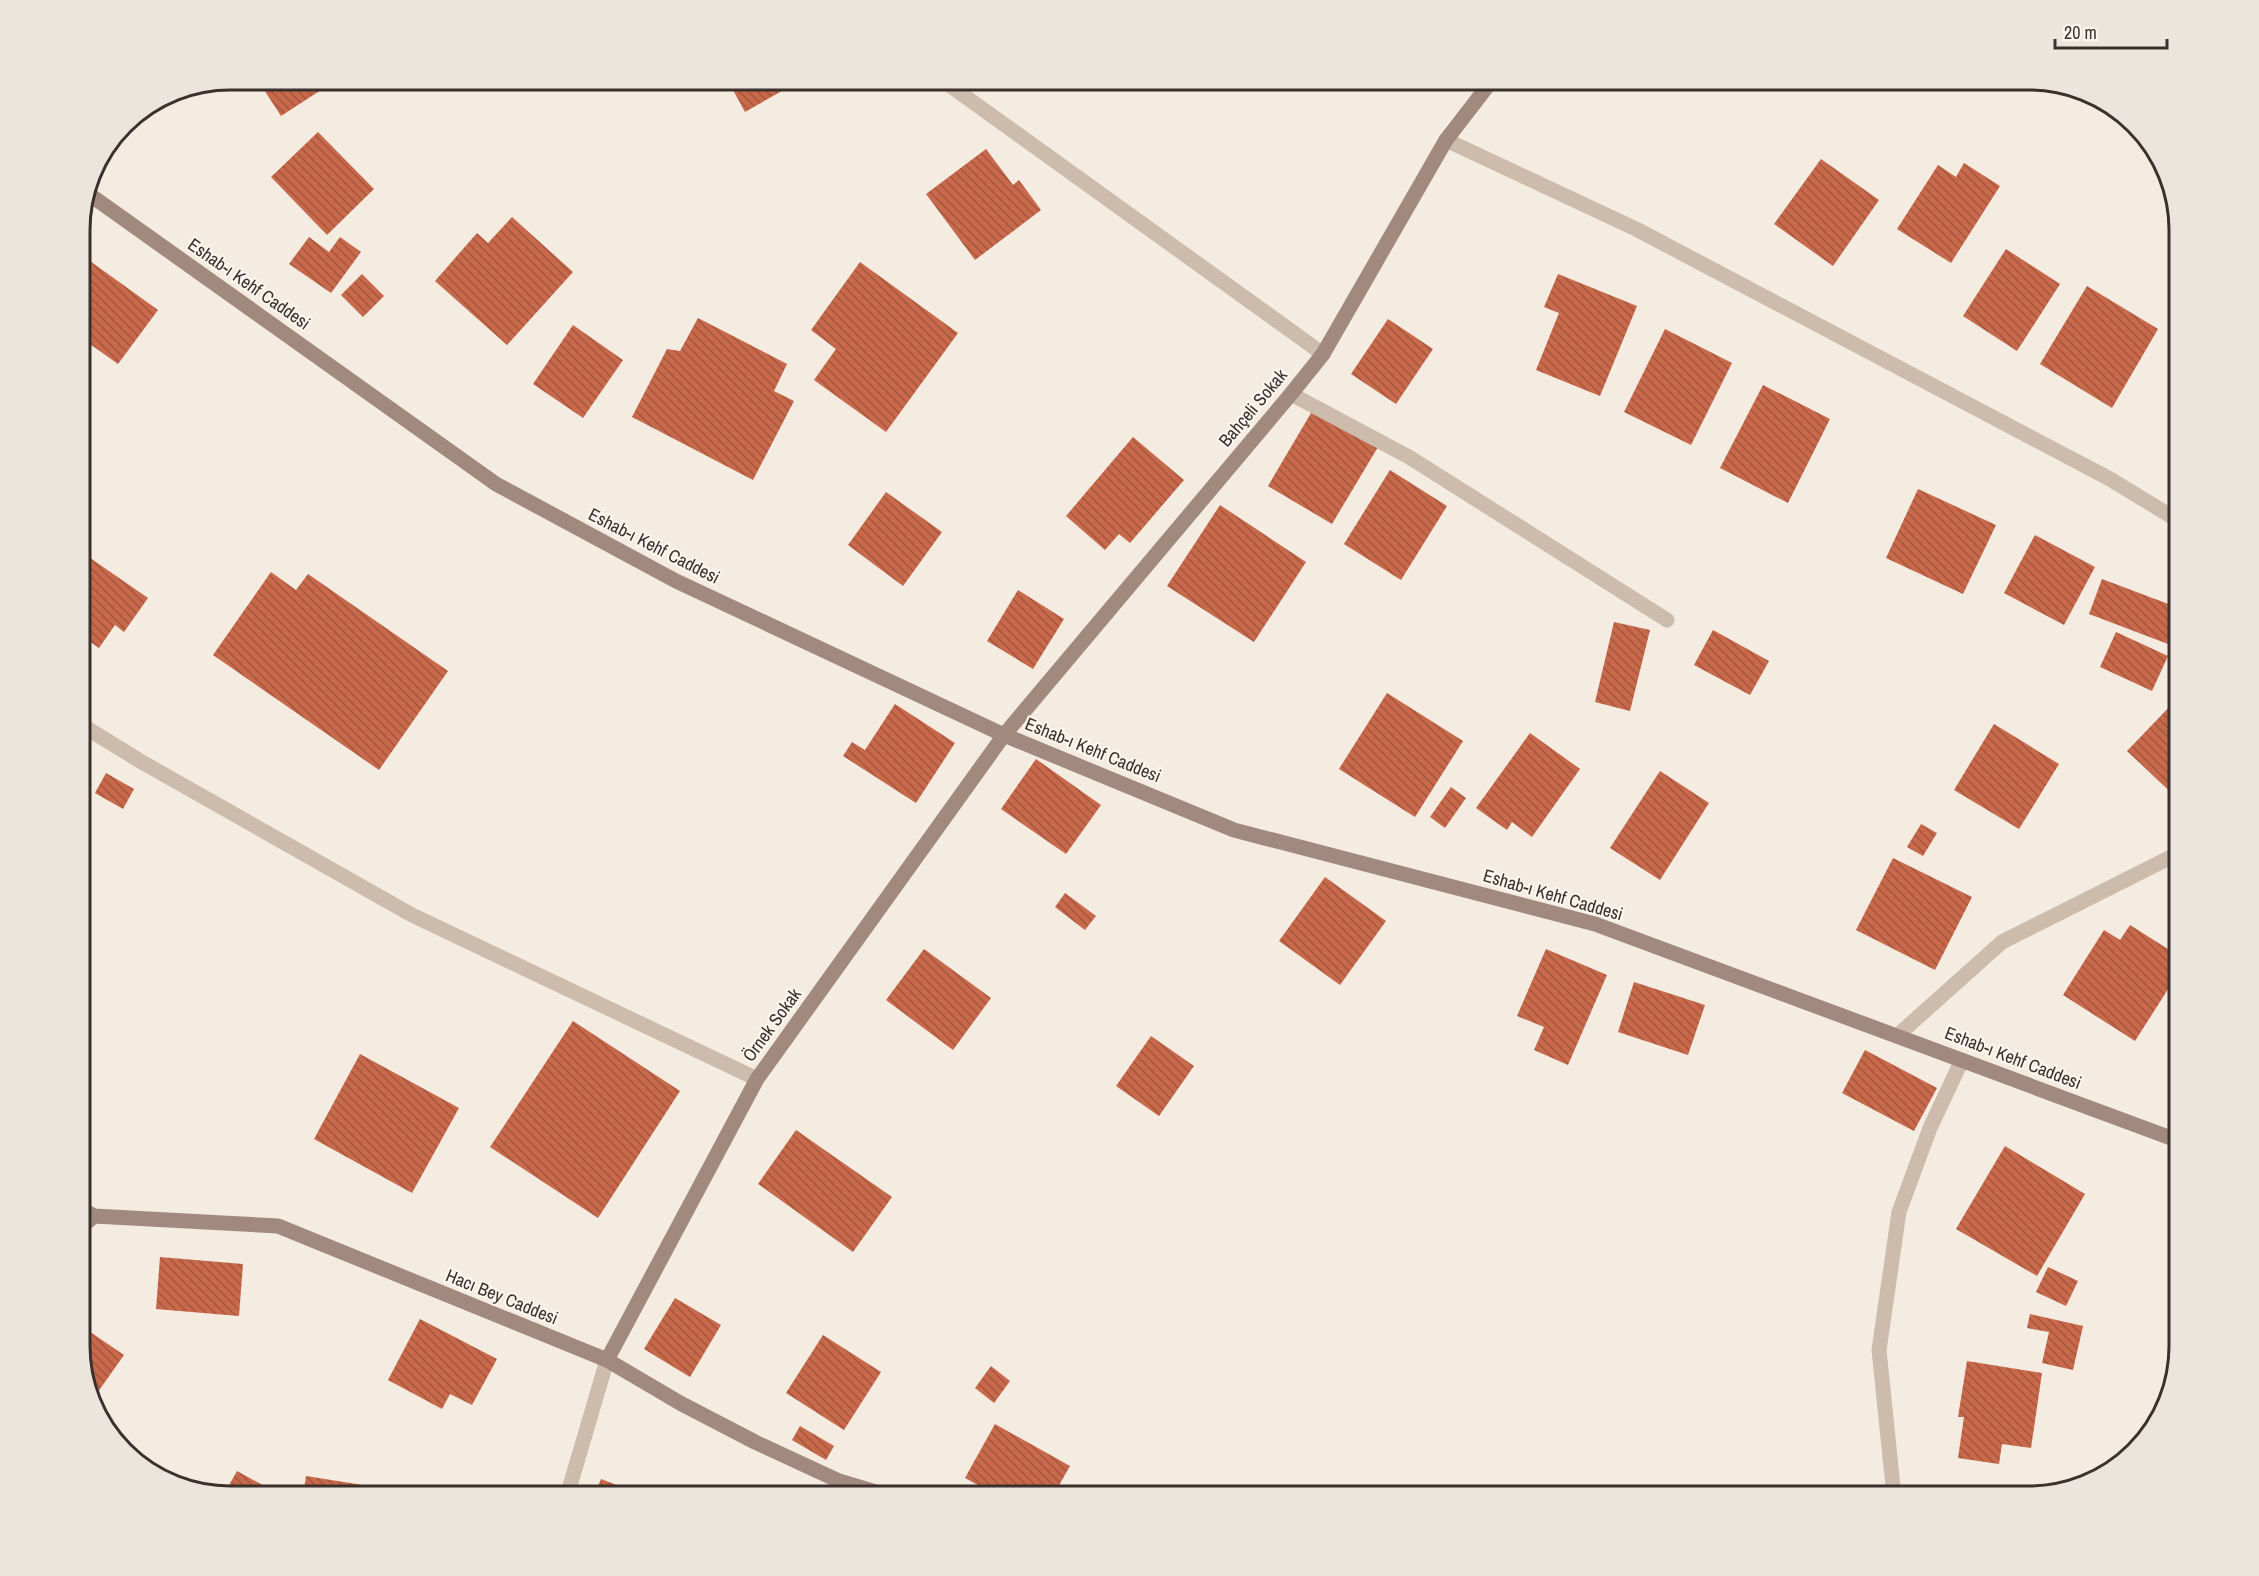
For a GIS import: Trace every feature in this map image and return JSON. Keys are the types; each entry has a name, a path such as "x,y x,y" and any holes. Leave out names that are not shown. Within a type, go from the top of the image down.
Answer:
{"street":[{"path":"954,90 1323,354"},
{"name":"Bahçeli Sokak","path":"1004,735 1323,354 1446,140 1485,90"},
{"path":"1446,140 1636,229 2110,479 2169,514"},
{"name":"Eshab-ı Kehf Caddesi","path":"94,198 496,484 676,581 1004,735 1234,830 1595,924 2169,1137"},
{"path":"1291,394 1409,457 1667,620"},
{"path":"90,730 140,761 412,915 757,1079"},
{"name":"Örnek Sokak","path":"607,1360 757,1079 1004,735"},
{"path":"1898,1035 2002,942 2169,858"},
{"path":"1893,1486 1879,1350 1899,1212 1930,1128 1962,1060"},
{"name":"Hacı Bey Caddesi","path":"90,1214 94,1216 278,1227 607,1360 680,1403 754,1442 855,1486"},
{"path":"90,1219 94,1216"},
{"path":"570,1486 607,1360"}],"building":[{"path":"264,90 321,90 281,116"},
{"path":"733,90 784,90 745,112"},
{"path":"318,132 374,189 327,235 271,177"},
{"path":"986,149 1013,185 1019,180 1041,210 975,260 926,194"},
{"path":"1821,159 1879,200 1833,266 1774,224"},
{"path":"1964,163 2000,186 1951,263 1897,229 1938,165 1956,177"},
{"path":"512,217 573,272 507,345 435,281 477,233 488,243"},
{"path":"309,237 329,252 340,237 361,252 331,293 289,264"},
{"path":"2006,249 2060,284 2017,351 1963,316"},
{"path":"90,261 158,310 118,364 90,344"},
{"path":"860,262 958,333 886,432 814,380 836,349 811,330"},
{"path":"362,274 384,296 363,317 341,295"},
{"path":"1558,274 1637,306 1600,396 1536,370 1559,313 1544,307"},
{"path":"2087,286 2158,329 2112,408 2040,364"},
{"path":"698,318 787,364 774,391 794,401 753,480 632,417 667,349 680,351"},
{"path":"1388,319 1433,349 1396,404 1351,374"},
{"path":"573,325 623,360 583,418 533,384"},
{"path":"1665,329 1732,363 1691,445 1624,412"},
{"path":"1763,385 1830,419 1788,503 1720,468"},
{"path":"1314,408 1378,447 1332,524 1268,486"},
{"path":"1133,437 1184,480 1130,543 1119,534 1105,550 1066,516"},
{"path":"1390,470 1447,506 1401,580 1344,544"},
{"path":"1918,489 1996,525 1963,594 1886,558"},
{"path":"886,492 942,532 903,586 848,545"},
{"path":"1220,505 1306,562 1254,642 1167,586"},
{"path":"2035,535 2095,567 2064,625 2004,593"},
{"path":"90,558 148,598 124,632 115,625 99,648 90,642"},
{"path":"271,572 296,590 308,574 448,671 379,770 213,655"},
{"path":"2102,579 2169,604 2168,644 2089,614"},
{"path":"1018,590 1064,619 1033,669 987,641"},
{"path":"1614,622 1650,630 1630,711 1595,702"},
{"path":"1713,630 1769,661 1750,695 1694,665"},
{"path":"2116,632 2168,656 2152,691 2100,667"},
{"path":"1387,693 1463,741 1415,817 1339,769"},
{"path":"895,704 955,743 916,803 843,756 852,742 865,750"},
{"path":"2169,707 2169,791 2127,751"},
{"path":"1994,724 2059,764 2019,829 1954,790"},
{"path":"1530,733 1580,769 1532,837 1512,822 1507,830 1476,808"},
{"path":"1036,759 1101,805 1066,854 1001,809"},
{"path":"1660,771 1709,803 1660,880 1610,848"},
{"path":"106,773 134,789 123,809 95,793"},
{"path":"1451,787 1466,798 1445,828 1430,817"},
{"path":"1921,824 1937,833 1923,856 1907,847"},
{"path":"1893,858 1972,897 1935,970 1856,930"},
{"path":"1325,877 1386,921 1340,985 1279,941"},
{"path":"1065,893 1096,916 1085,930 1055,907"},
{"path":"2130,925 2169,950 2169,988 2135,1041 2063,995 2104,930 2120,940"},
{"path":"924,949 991,998 953,1050 886,1000"},
{"path":"1546,949 1607,975 1568,1065 1534,1050 1544,1027 1517,1016"},
{"path":"1634,982 1705,1005 1688,1055 1618,1032"},
{"path":"573,1021 680,1091 598,1218 490,1147"},
{"path":"1151,1036 1194,1066 1159,1116 1116,1086"},
{"path":"1865,1050 1937,1088 1914,1131 1842,1093"},
{"path":"360,1054 459,1108 412,1193 314,1139"},
{"path":"796,1130 892,1197 853,1252 758,1184"},
{"path":"2005,1146 2085,1194 2037,1276 1956,1229"},
{"path":"160,1257 243,1264 239,1316 156,1309"},
{"path":"2048,1267 2078,1281 2066,1306 2036,1292"},
{"path":"675,1298 721,1325 690,1377 644,1349"},
{"path":"2030,1314 2083,1326 2073,1370 2042,1363 2049,1332 2027,1328"},
{"path":"420,1319 497,1359 472,1405 450,1394 442,1409 388,1380"},
{"path":"90,1332 124,1355 98,1392 90,1356"},
{"path":"823,1335 881,1372 844,1430 786,1393"},
{"path":"1967,1361 2042,1373 2031,1448 2002,1444 1999,1464 1958,1458 1964,1417 1958,1417"},
{"path":"991,1366 1010,1381 994,1403 975,1388"},
{"path":"995,1424 1070,1466 1059,1486 980,1486 965,1478"},
{"path":"800,1426 834,1446 826,1460 792,1440"},
{"path":"237,1471 264,1486 230,1486"},
{"path":"306,1476 369,1486 304,1486"},
{"path":"601,1479 619,1486 598,1486"}]}
